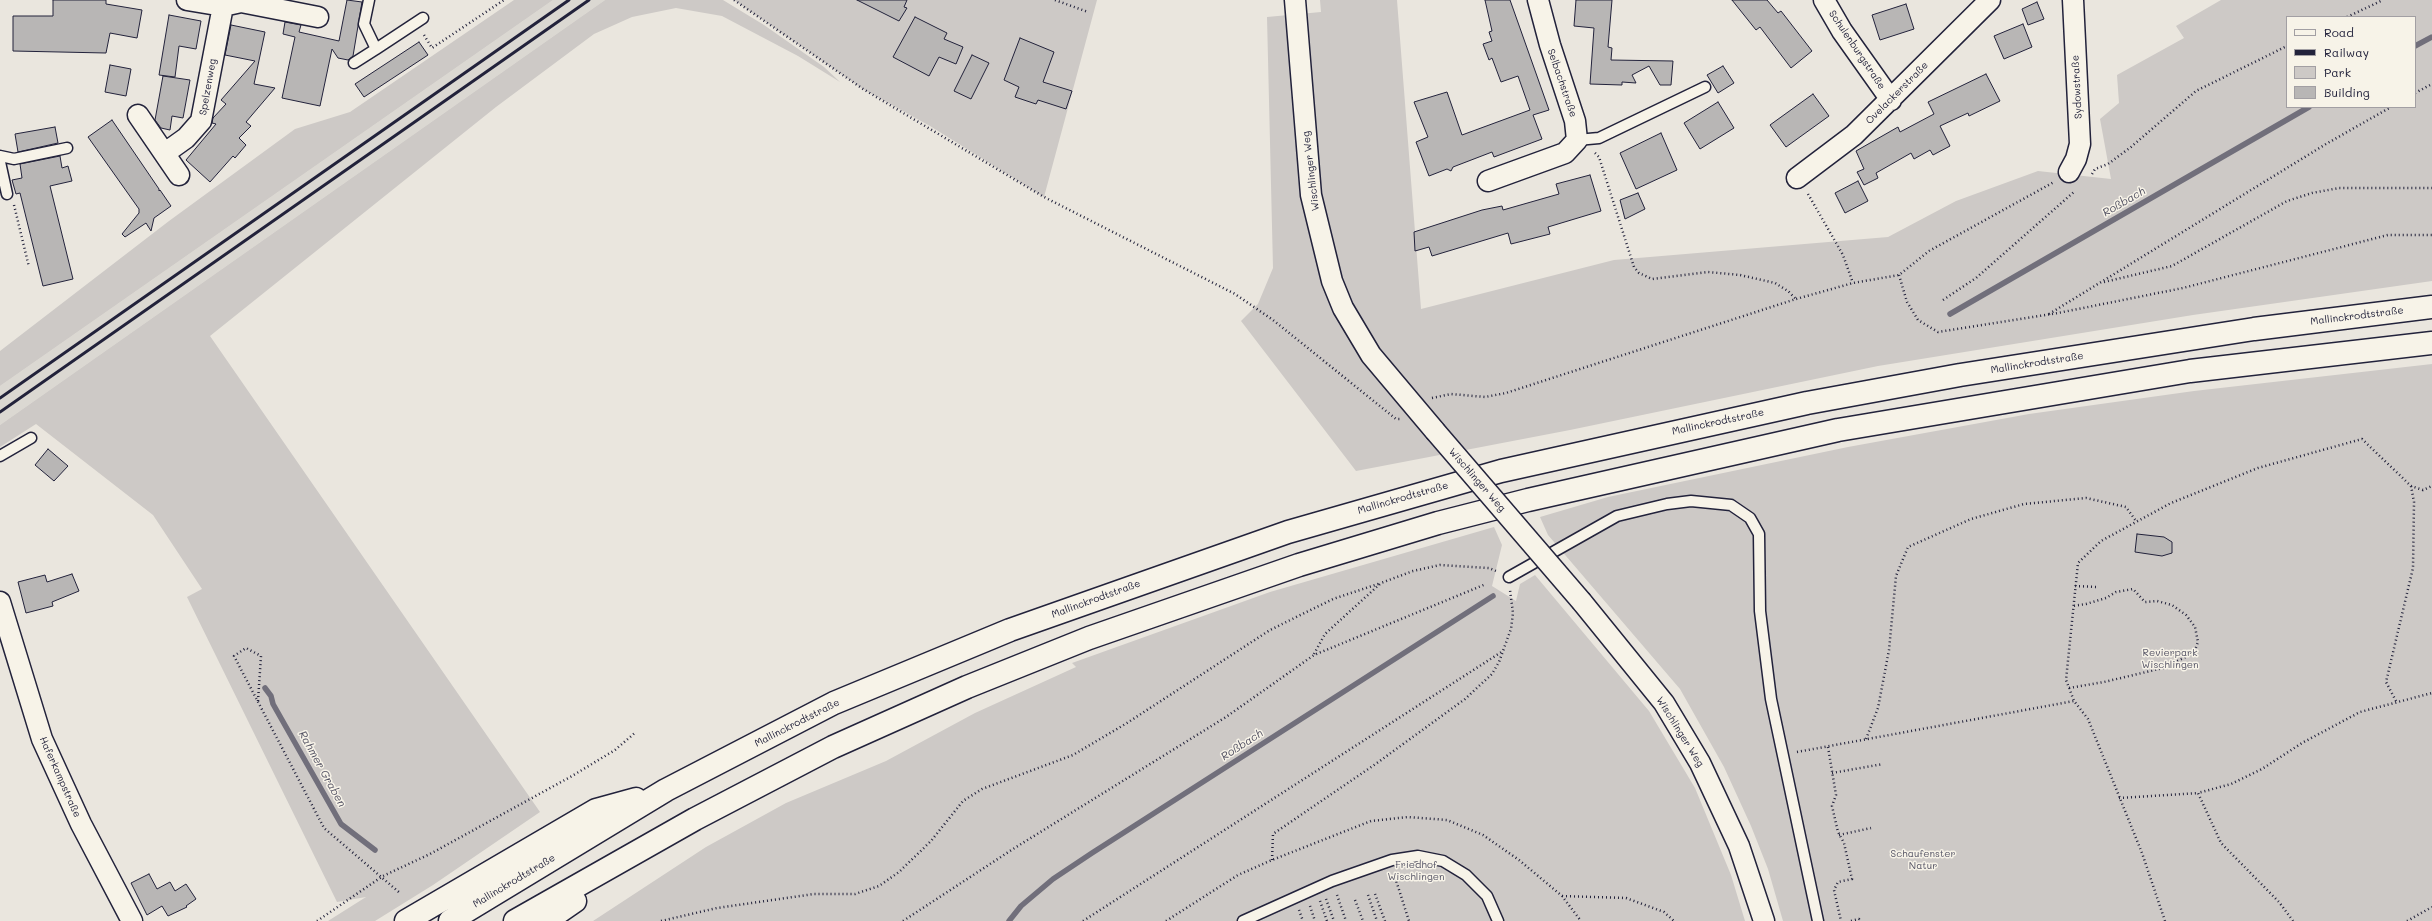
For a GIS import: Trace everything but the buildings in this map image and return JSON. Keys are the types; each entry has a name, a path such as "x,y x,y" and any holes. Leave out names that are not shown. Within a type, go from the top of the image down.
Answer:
{"highway":[{"name":"Mallinckrodtstraße","path":"450,921 666,790 834,703 1010,630 1288,532 1478,477 1807,403 1960,375 2254,329 2432,307"},
{"path":"515,921 695,819 833,747 967,687 1089,638 1255,580 1438,523 1582,487 1838,430 2190,371 2432,343"},
{"path":"406,921 596,810 666,790"},
{"path":"546,921 695,819"}],"street":[{"path":"187,0 222,6 241,2 318,17"},
{"name":"Wischlinger Weg","path":"1295,0 1312,195 1332,281 1353,325 1371,355 1582,602 1660,698 1700,763 1739,846 1764,921"},
{"name":"Selbachstraße","path":"1538,0 1550,45 1575,121 1577,140"},
{"name":"Schulenburgstraße","path":"1824,0 1842,31 1891,100"},
{"name":"Ovelackerstraße","path":"1797,178 1854,136 1990,0"},
{"name":"Sydowstraße","path":"2069,172 2076,159 2080,144 2073,0"},
{"name":"Spelzenweg","path":"165,153 186,138 202,121 222,6"},
{"path":"138,115 179,175"},
{"path":"1488,181 1566,153 1577,140"},
{"name":"Haferkampstraße","path":"0,602 42,739 81,824 132,921"}],"lane":[{"path":"369,0 364,24 376,49"},
{"path":"354,63 423,18"},
{"path":"1577,140 1599,138 1705,87"},
{"path":"0,156 14,159 67,148"},
{"path":"0,162 7,194"},
{"path":"0,456 31,438"},
{"path":"1509,577 1617,516 1691,501 1731,505 1750,518 1759,534 1760,611 1771,699 1818,921"},
{"path":"1243,921 1318,886 1390,860 1418,856 1443,861 1456,867 1478,885 1487,896 1498,921"}],"path":[{"path":"432,48 504,0"},
{"path":"734,0 863,89 1044,197 1235,294 1273,320 1396,419 1406,419"},
{"path":"1055,0 1088,12"},
{"path":"2349,16 2383,0"},
{"path":"2089,180 2095,169 2108,164 2131,147 2196,91 2286,46"},
{"path":"2416,92 2432,84"},
{"path":"2048,314 2326,144 2389,108"},
{"path":"1577,140 1599,156 1634,267 1639,273 1652,280 1708,272 1740,275 1775,283 1788,291 1796,299"},
{"path":"1427,402 1441,394 1485,397 1506,393 1796,299 1853,283 1899,275 1929,251 2069,172"},
{"path":"1797,178 1829,229 1843,255 1853,283"},
{"path":"2102,282 2172,266 2287,201 2312,192 2339,188 2432,188"},
{"path":"1943,300 1976,278 2019,238 2076,190"},
{"path":"7,194 12,196 29,267"},
{"path":"1899,275 1907,302 1918,320 1938,332 2048,314 2183,288 2388,235 2432,235"},
{"path":"2165,921 2142,852 2088,719 2074,701 2066,680 2078,563 2101,541 2171,503 2258,468 2362,439 2411,486 2423,490 2432,486"},
{"path":"2396,701 2386,682 2413,568 2414,502 2411,486"},
{"path":"1866,739 1878,708 1887,658 1896,576 1908,547 1971,519 2024,504 2086,498 2126,507 2136,521"},
{"path":"661,921 717,908 814,894 855,894 879,886 899,872 931,841 963,801 982,789 1073,755 1128,723 1270,630 1333,599 1413,571 1440,565 1489,568"},
{"path":"1314,655 1325,634 1381,583"},
{"path":"903,921 1013,849 1226,717 1314,655 1486,584"},
{"path":"2075,586 2097,587"},
{"path":"2069,688 2104,682 2163,668 2194,653 2198,642 2195,627 2186,615 2172,605 2157,601 2145,602 2133,589 2116,592 2086,604 2073,606"},
{"path":"1272,860 1273,834 1378,763 1465,699 1492,674 1511,629 1512,604"},
{"path":"258,701 261,656 246,648 234,656 324,828 383,876 400,893"},
{"path":"1083,921 1503,651"},
{"path":"2119,798 2198,793 2231,784 2262,769 2302,743 2360,712 2396,701 2432,693"},
{"path":"1783,755 2074,701"},
{"path":"317,921 383,876 436,851 572,776 615,750 636,732"},
{"path":"1828,747 1836,795 1832,806 1840,835 1844,843 1852,879 1838,882 1834,890 1841,921"},
{"path":"1832,773 1883,764"},
{"path":"2198,793 2221,843 2279,902 2292,921"},
{"path":"1840,835 1872,828"},
{"path":"1390,860 1409,921"},
{"path":"1332,881 1346,921"},
{"path":"1318,886 1327,921"},
{"path":"1318,886 1334,921"},
{"path":"1376,894 1385,921"},
{"path":"1368,895 1377,921"},
{"path":"1581,921 1562,896 1626,898 1664,912 1674,921"},
{"path":"1355,900 1363,921"},
{"path":"2407,921 2432,907"},
{"path":"1851,921 1859,919 1860,921"}],"shaded area":[{"path":"553,0 605,0 0,425 0,386"}],"green space":[{"path":"514,0 553,0 0,386 0,351 169,221 295,129 350,112"},
{"path":"605,0 723,0 764,25 824,67 840,82 798,56 722,16 676,8 632,17 594,34 496,107 210,336 540,812 433,885 375,921 328,921 366,897 337,902 187,597 202,589 153,515 36,424 0,447 0,425"},
{"path":"734,0 1097,0 1044,197 930,126 863,89"},
{"path":"1320,0 1397,0 1421,309 1614,260 1888,237 1956,201 2038,171 2111,179 2100,119 2119,103 2117,75 2184,38 2176,26 2221,0 2432,0 2432,281 2193,315 1878,366 1570,430 1356,471 1241,321 1258,304 1273,268 1267,17 1321,12"},
{"name":"Revierpark Wischlingen","path":"2432,364 2432,921 1783,921 1768,869 1751,826 1724,767 1680,689 1548,535 1540,517 1608,497 1848,447 2029,414 2194,391"},
{"name":"Friedhof Wischlingen","path":"1494,527 1502,545 1492,586 1516,601 1520,584 1535,575 1649,711 1695,788 1731,875 1745,921 593,921 706,847 786,803 886,761 975,713 1076,667 1072,663 1270,592"}],"waterway":[{"name":"Roßbach","path":"2416,45 2432,37"},
{"name":"Roßbach","path":"1950,314 2307,108"},
{"name":"Roßbach","path":"1009,921 1021,906 1053,879 1493,596"},
{"name":"Rahmer Graben","path":"265,688 271,696 273,704 341,824 375,850"}],"railway":[{"path":"0,398 569,0"},
{"path":"0,412 589,0"}],"park label":[{"name":"Schaufenster Natur","path":"1923,860"}]}
